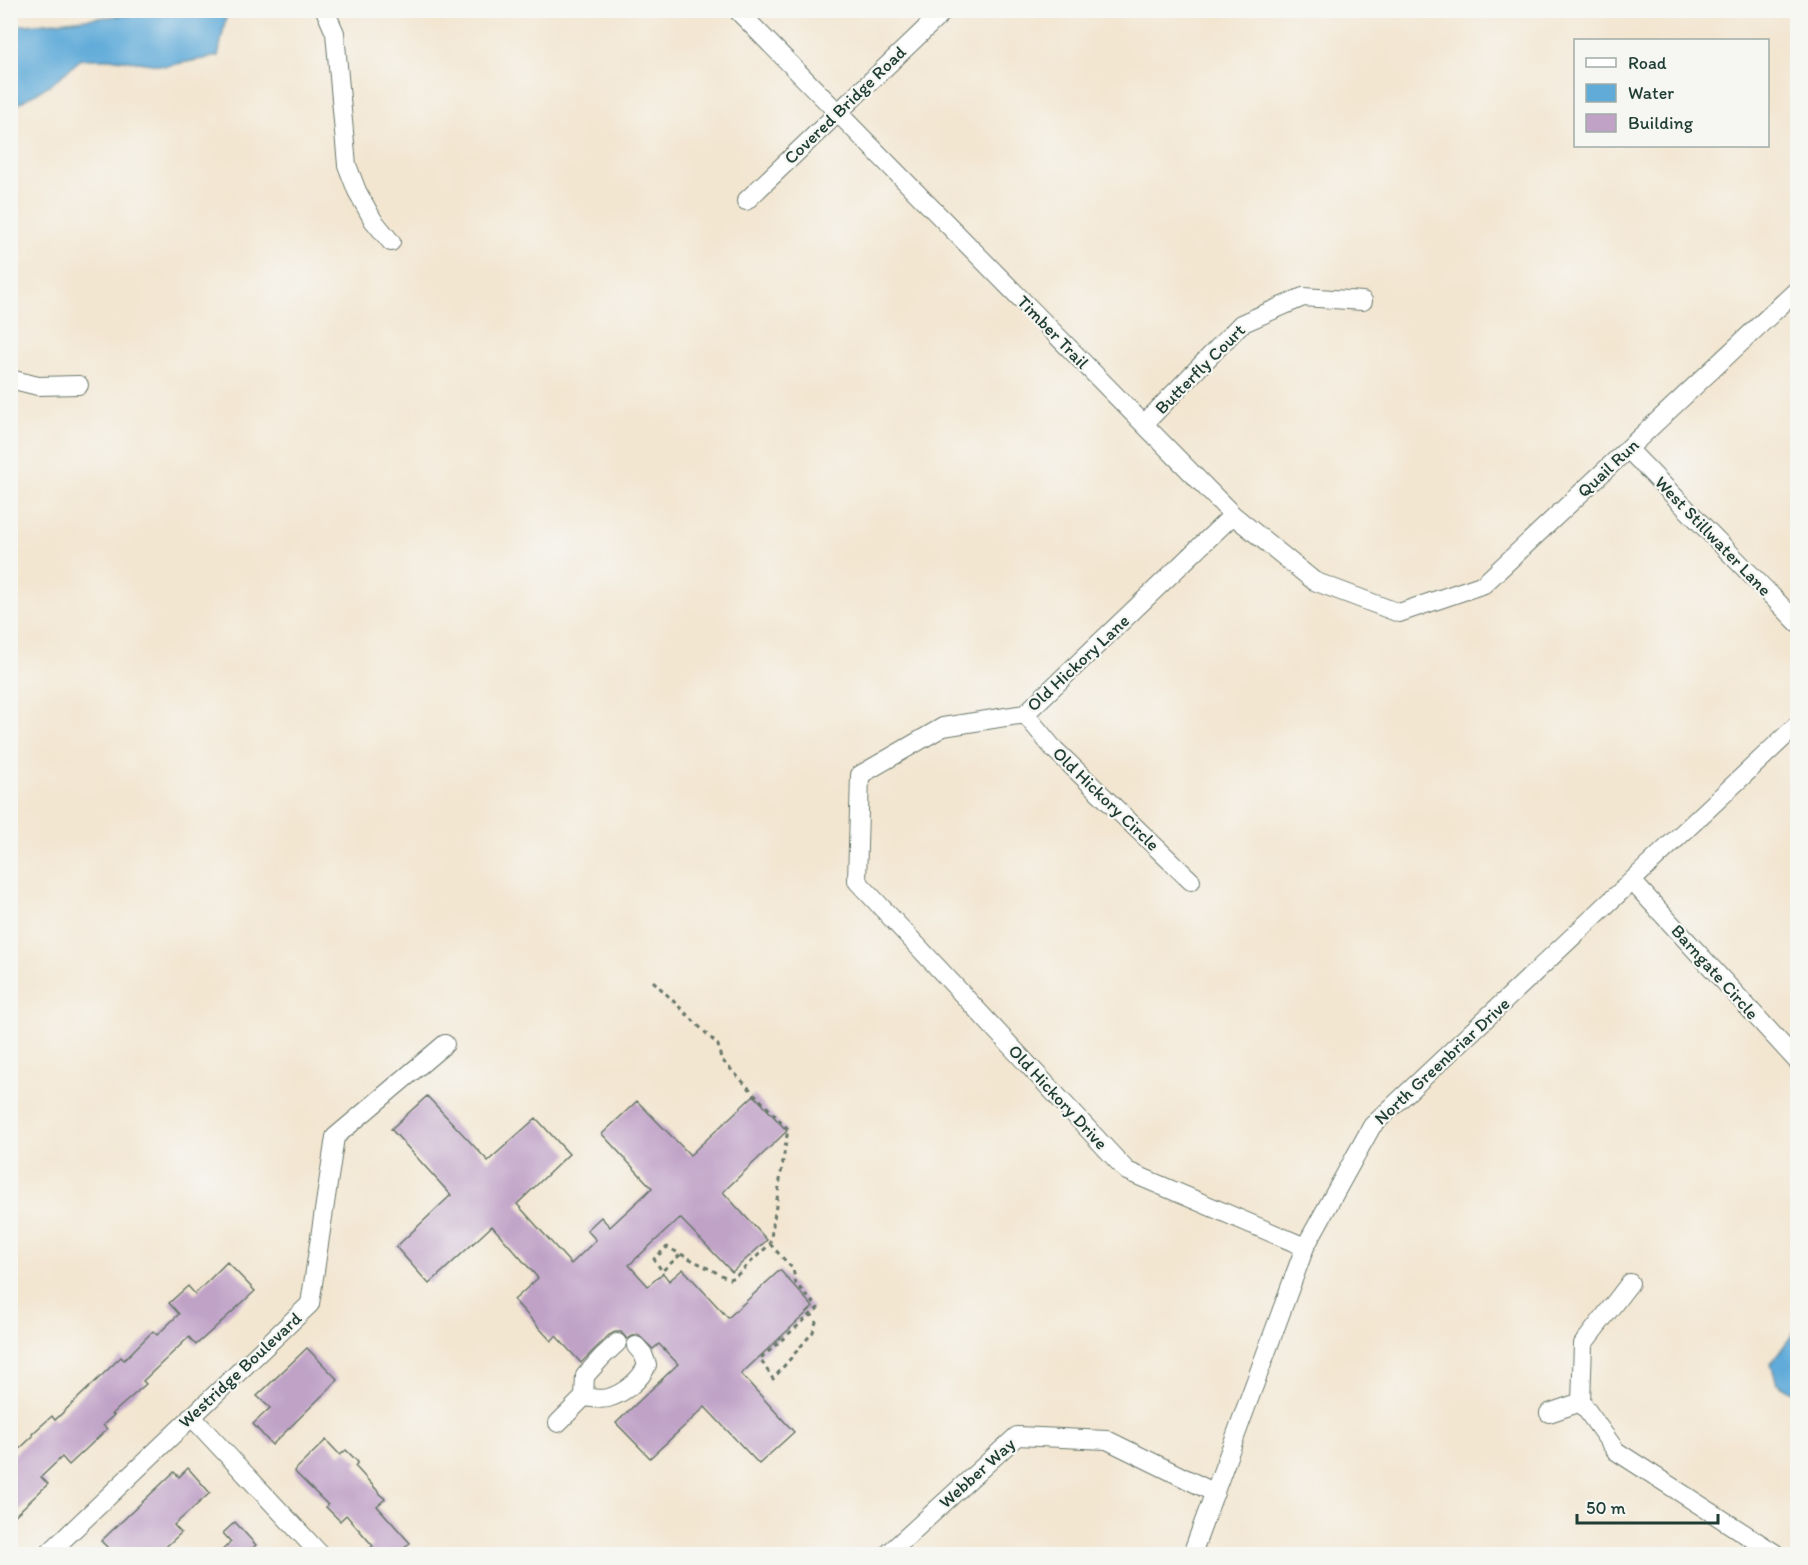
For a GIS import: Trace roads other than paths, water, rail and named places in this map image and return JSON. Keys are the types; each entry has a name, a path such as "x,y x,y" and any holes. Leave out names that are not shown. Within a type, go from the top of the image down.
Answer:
{"street":[{"path":"325,10 335,33 347,165 357,192 373,220 391,242"},
{"name":"Timber Trail","path":"737,10 1233,515 1314,581 1398,613"},
{"name":"Covered Bridge Road","path":"746,201 945,10"},
{"name":"Quail Run","path":"1398,613 1484,584 1797,290"},
{"name":"Butterfly Court","path":"1144,424 1241,324 1303,297 1364,301"},
{"path":"10,379 38,386 79,385"},
{"name":"West Stillwater Lane","path":"1629,449 1797,623"},
{"name":"Old Hickory Lane","path":"857,881 860,775 943,727 1025,714 1233,515"},
{"name":"Old Hickory Circle","path":"1025,714 1053,748 1191,881"},
{"name":"North Greenbriar Drive","path":"1192,1554 1305,1247 1372,1126 1797,724"},
{"name":"Old Hickory Drive","path":"857,881 1127,1171 1305,1247"},
{"name":"Barngate Circle","path":"1632,881 1797,1062"},
{"name":"Westridge Boulevard","path":"48,1554 310,1304 335,1137 445,1044"},
{"path":"1630,1283 1582,1344 1581,1402 1616,1451 1776,1554"},
{"path":"558,1423 584,1397 585,1376 617,1343"},
{"path":"584,1397 606,1399 623,1391 644,1372 647,1365 643,1354 636,1346"},
{"path":"1549,1413 1581,1402"},
{"path":"191,1416 320,1554"},
{"name":"Webber Way","path":"888,1554 1017,1436 1107,1440 1215,1493"}],"water":[{"path":"222,10 227,13 218,56 166,66 116,59 81,59 53,83 11,108 11,25 137,14 146,11"},
{"path":"1797,1328 1797,1395 1777,1383 1771,1364"}]}
